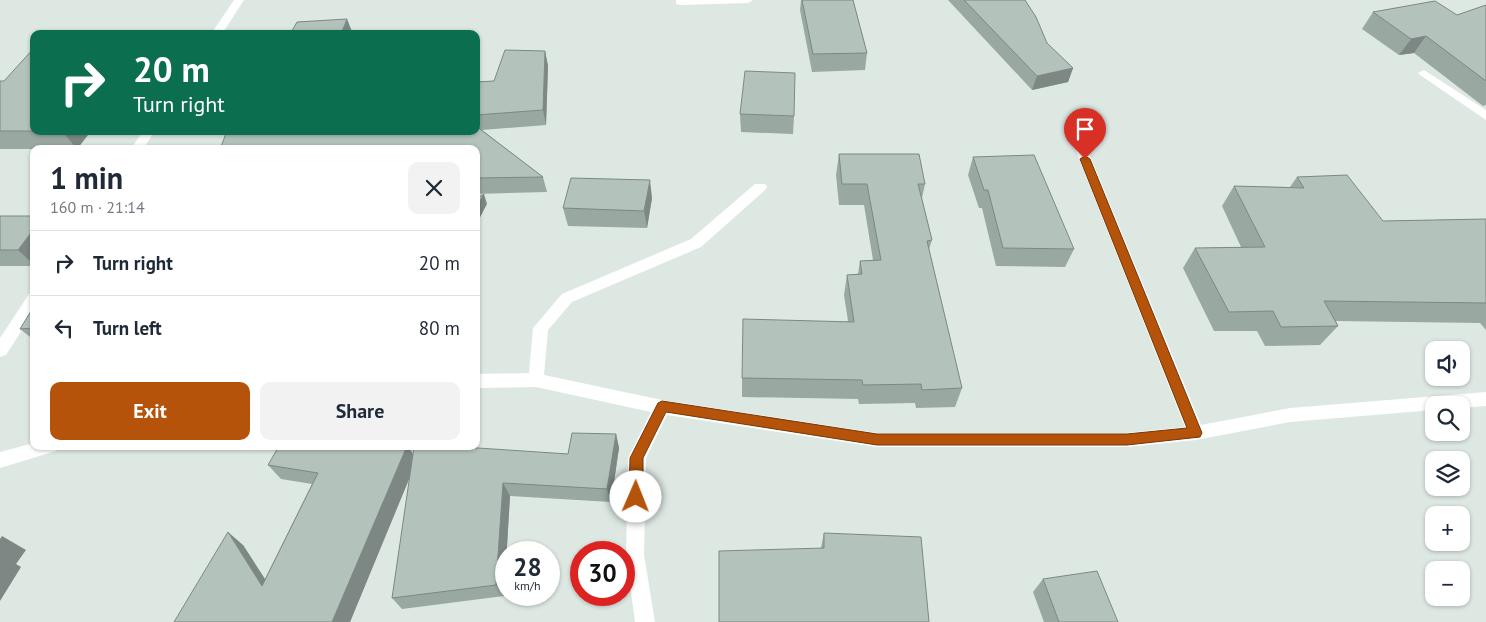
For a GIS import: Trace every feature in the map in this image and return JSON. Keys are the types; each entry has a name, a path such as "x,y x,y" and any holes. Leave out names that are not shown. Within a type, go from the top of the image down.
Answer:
{"street":[{"path":"219,30 239,0"},
{"path":"680,2 748,0"},
{"path":"1424,73 1486,116"},
{"path":"1078,141 1196,433"},
{"path":"536,380 541,328 567,298 696,243 760,187"},
{"path":"0,352 30,304"},
{"path":"480,382 536,380 662,406 877,440 1127,440 1196,433 1290,415 1486,399"},
{"path":"645,622 635,555 637,458 662,406"},
{"path":"0,460 36,450"}],"building":[{"path":"802,0 853,0 867,53 813,54"},
{"path":"964,0 1025,0 1036,17 1047,43 1073,68 1037,76"},
{"path":"1435,1 1457,15 1486,5 1486,81 1426,36 1411,39 1373,12"},
{"path":"347,19 343,30 292,30 297,22"},
{"path":"505,50 545,51 543,110 480,115 480,82 494,81"},
{"path":"30,52 30,131 0,131 0,81 4,81"},
{"path":"745,71 795,73 794,116 740,114"},
{"path":"480,129 543,177 480,178 480,145 222,145 225,135 480,135"},
{"path":"839,154 919,154 925,184 918,184 932,240 927,241 962,388 922,390 921,384 863,385 862,380 742,378 743,319 854,322 847,275 862,274 860,261 881,260 867,184 842,184"},
{"path":"1034,155 1074,249 1003,248 988,190 984,190 973,157"},
{"path":"1347,175 1383,221 1486,219 1486,303 1324,301 1338,326 1281,327 1273,311 1229,312 1195,248 1265,247 1234,186 1304,188 1297,177"},
{"path":"571,178 650,180 644,211 563,208"},
{"path":"0,216 30,216 30,234 18,250 0,250"},
{"path":"30,313 30,328 20,329"},
{"path":"572,433 616,434 607,489 503,483 499,541 495,541 495,585 392,598 414,450 480,450 480,448 568,454"},
{"path":"277,450 405,450 332,622 174,622 228,532 262,586 318,473 268,465"},
{"path":"824,533 921,537 929,622 719,622 719,551 824,548"},
{"path":"1097,571 1118,622 1059,622 1043,579"}],"route":[{"path":"636,497 637,458 662,406 877,440 1127,440 1196,433 1085,159"}]}
